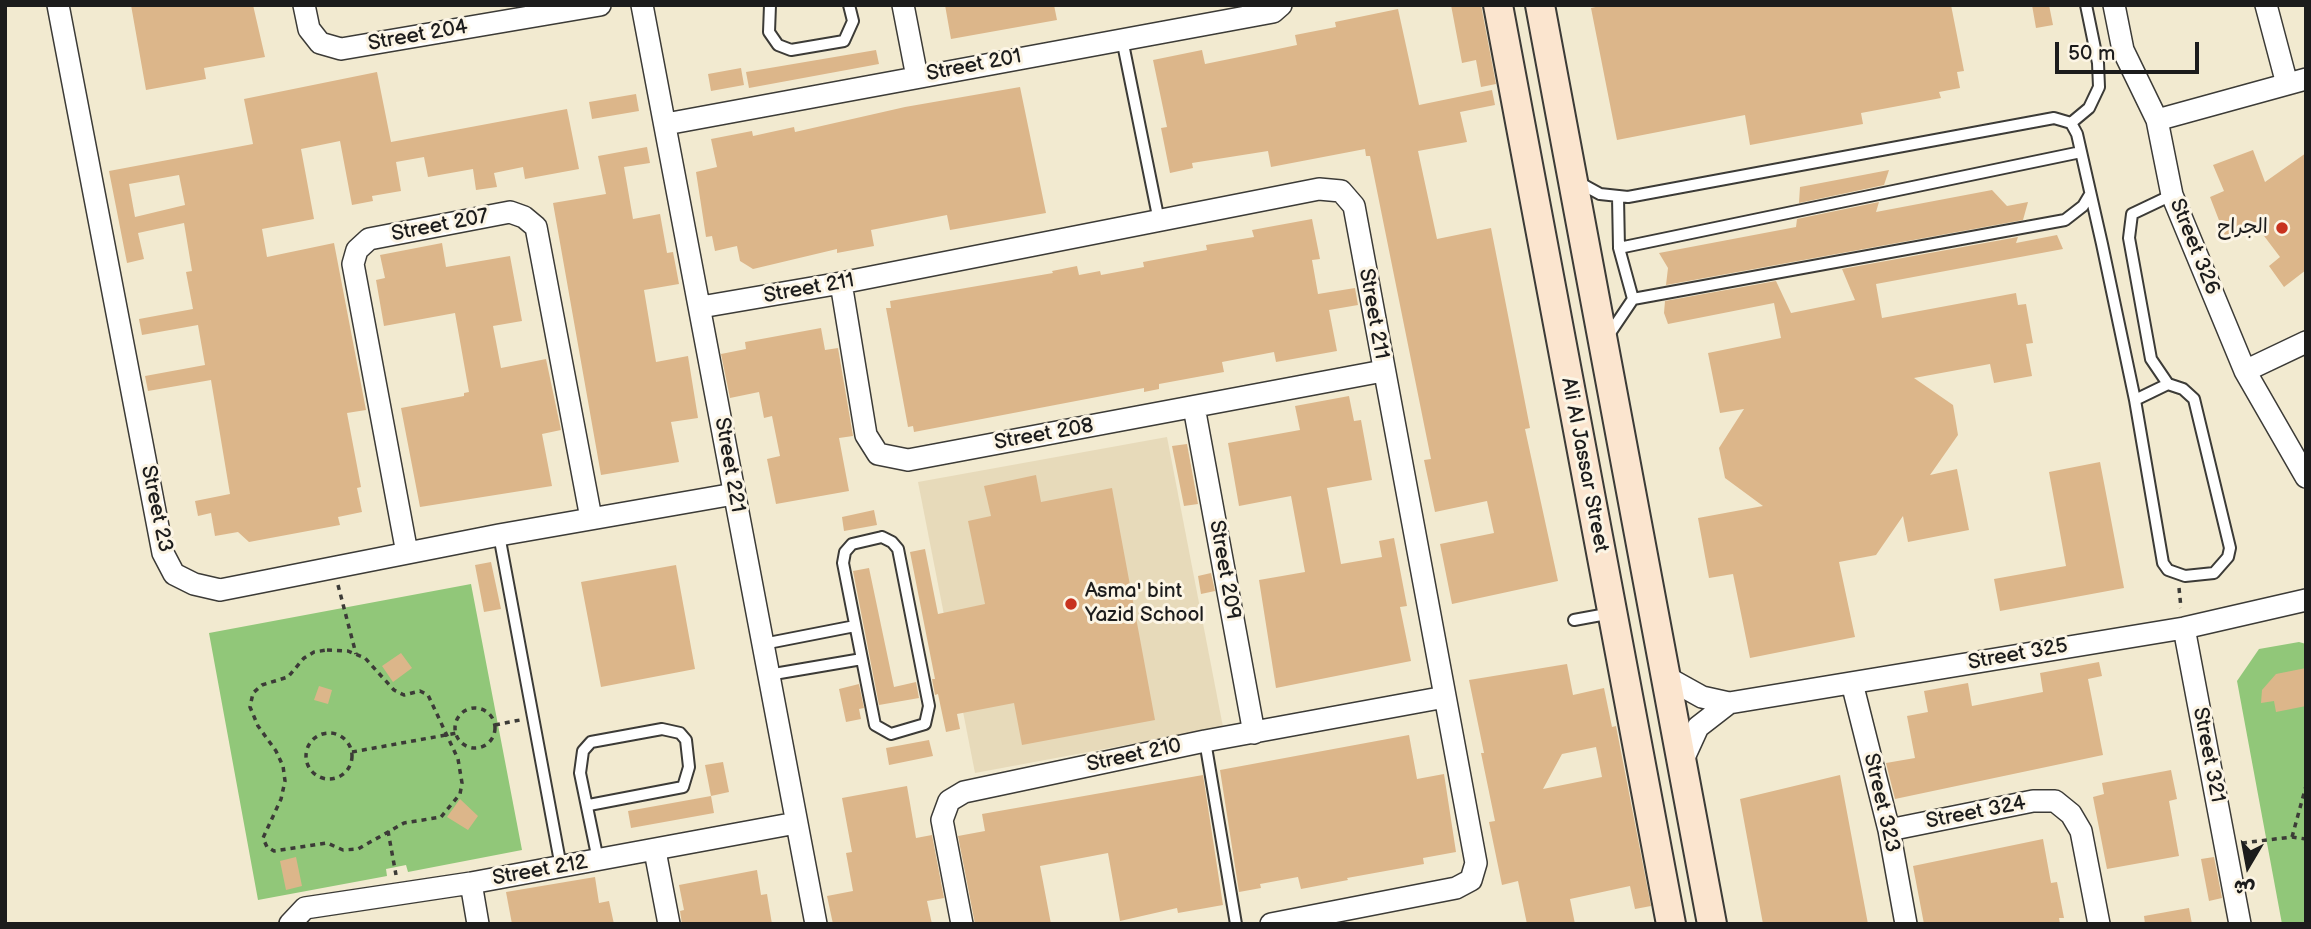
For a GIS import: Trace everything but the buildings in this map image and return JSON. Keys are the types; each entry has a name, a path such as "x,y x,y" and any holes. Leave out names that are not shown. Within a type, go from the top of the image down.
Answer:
{"street":[{"name":"Street 23","path":"58,5 163,553 174,574 194,584 220,590 499,535 734,494"},
{"name":"Street 204","path":"304,5 309,29 320,43 341,49 495,14 600,5"},
{"name":"Street 221","path":"642,5 816,924"},
{"path":"903,5 917,77"},
{"name":"Street 201","path":"666,124 1273,12 1281,5"},
{"path":"1499,5 1512,8 1527,5"},
{"name":"Ali Al Jassar Street","path":"1499,5 1671,924"},
{"name":"Ali Al Jassar Street","path":"1540,5 1712,924"},
{"name":"Street 326","path":"2114,5 2123,50 2157,120 2172,195 2245,372 2306,477"},
{"path":"2157,120 2296,81 2266,5"},
{"path":"1514,93 1535,85 1555,88"},
{"name":"Street 211","path":"701,307 841,283 1319,189 1341,191 1354,206 1476,863 1471,880 1456,888 1271,924"},
{"name":"Street 207","path":"407,553 353,264 357,250 369,239 382,236 510,212 524,217 536,227 591,518"},
{"name":"Street 208","path":"841,283 866,435 878,454 908,460 1383,371"},
{"path":"2245,372 2306,342"},
{"name":"Street 209","path":"1194,407 1254,733"},
{"name":"Street 325","path":"1666,677 1702,697 1729,703 2183,628 2306,600"},
{"name":"Street 321","path":"2183,628 2240,924"},
{"name":"Street 323","path":"1852,683 1889,830 1906,924"},
{"name":"Street 210","path":"962,924 942,820 949,801 964,792 1205,741 1444,697"},
{"name":"Street 325","path":"1682,762 1699,727 1729,703"},
{"name":"Street 324","path":"1889,830 2033,801 2055,801 2071,814 2081,831 2099,924"},
{"name":"Street 212","path":"290,924 305,908 656,851 796,823"},
{"path":"656,851 669,924"},
{"path":"471,883 478,924"}],"lane":[{"path":"771,5 769,32 778,45 791,50 844,41 853,20 849,5"},
{"path":"2071,123 2089,108 2099,87 2098,63 2086,5"},
{"path":"1122,39 1159,222"},
{"path":"1572,179 1600,194 1618,197 2054,118 2071,123"},
{"path":"2071,123 2081,152 2102,244 2164,563 2178,575 2214,573 2228,557 2230,548 2196,407 2183,389 2168,384 2151,359 2129,238 2132,214 2172,195"},
{"path":"1619,248 2081,152"},
{"path":"1604,350 1615,323 1633,299 2065,219 2076,213 2089,195"},
{"path":"1618,197 1619,248 1633,299"},
{"path":"2134,400 2168,384"},
{"path":"499,535 561,867"},
{"path":"882,537 898,549 929,706 925,724 891,734 875,725 855,626 843,563 845,552 852,544 882,537"},
{"path":"1574,620 1612,613"},
{"path":"763,644 855,626"},
{"path":"768,676 862,659"},
{"path":"589,805 683,786 689,767 685,740 680,733 662,729 591,742 583,751 580,762 598,860"},
{"path":"1205,741 1236,924"}],"path":[{"path":"333,567 356,654"},
{"path":"2178,575 2183,628"},
{"path":"348,651 356,654 366,658 394,691 404,695 419,691 428,695 458,760 462,783 460,794 441,817 404,823 358,849 343,850 327,843 274,851 267,847 262,838 281,799 285,781 276,751 258,726 250,707 253,693 262,685 288,677 304,658 314,652 348,651"},
{"path":"477,708 488,712 495,725 495,733 489,743 480,748 468,747 457,733 458,718 466,710 477,708"},
{"path":"495,725 533,718"},
{"path":"329,733 340,735 352,752 347,771 328,780 310,770 306,761 311,741 329,733"},
{"path":"352,752 457,733"},
{"path":"2292,837 2306,786"},
{"path":"388,831 401,894"},
{"path":"2226,846 2292,837 2306,839"}],"shaded area":[{"name":"Asma' bint Yazid School","path":"1167,437 1223,727 975,773 918,482"}],"green space":[{"path":"471,584 522,850 408,872 406,865 386,869 387,876 258,900 209,633"},
{"path":"2299,642 2306,644 2306,924 2282,924 2237,681 2259,649"}],"place":[{"name":"الجراح","path":"2282,228"},
{"name":"Asma' bint Yazid School","path":"1071,604"}]}
